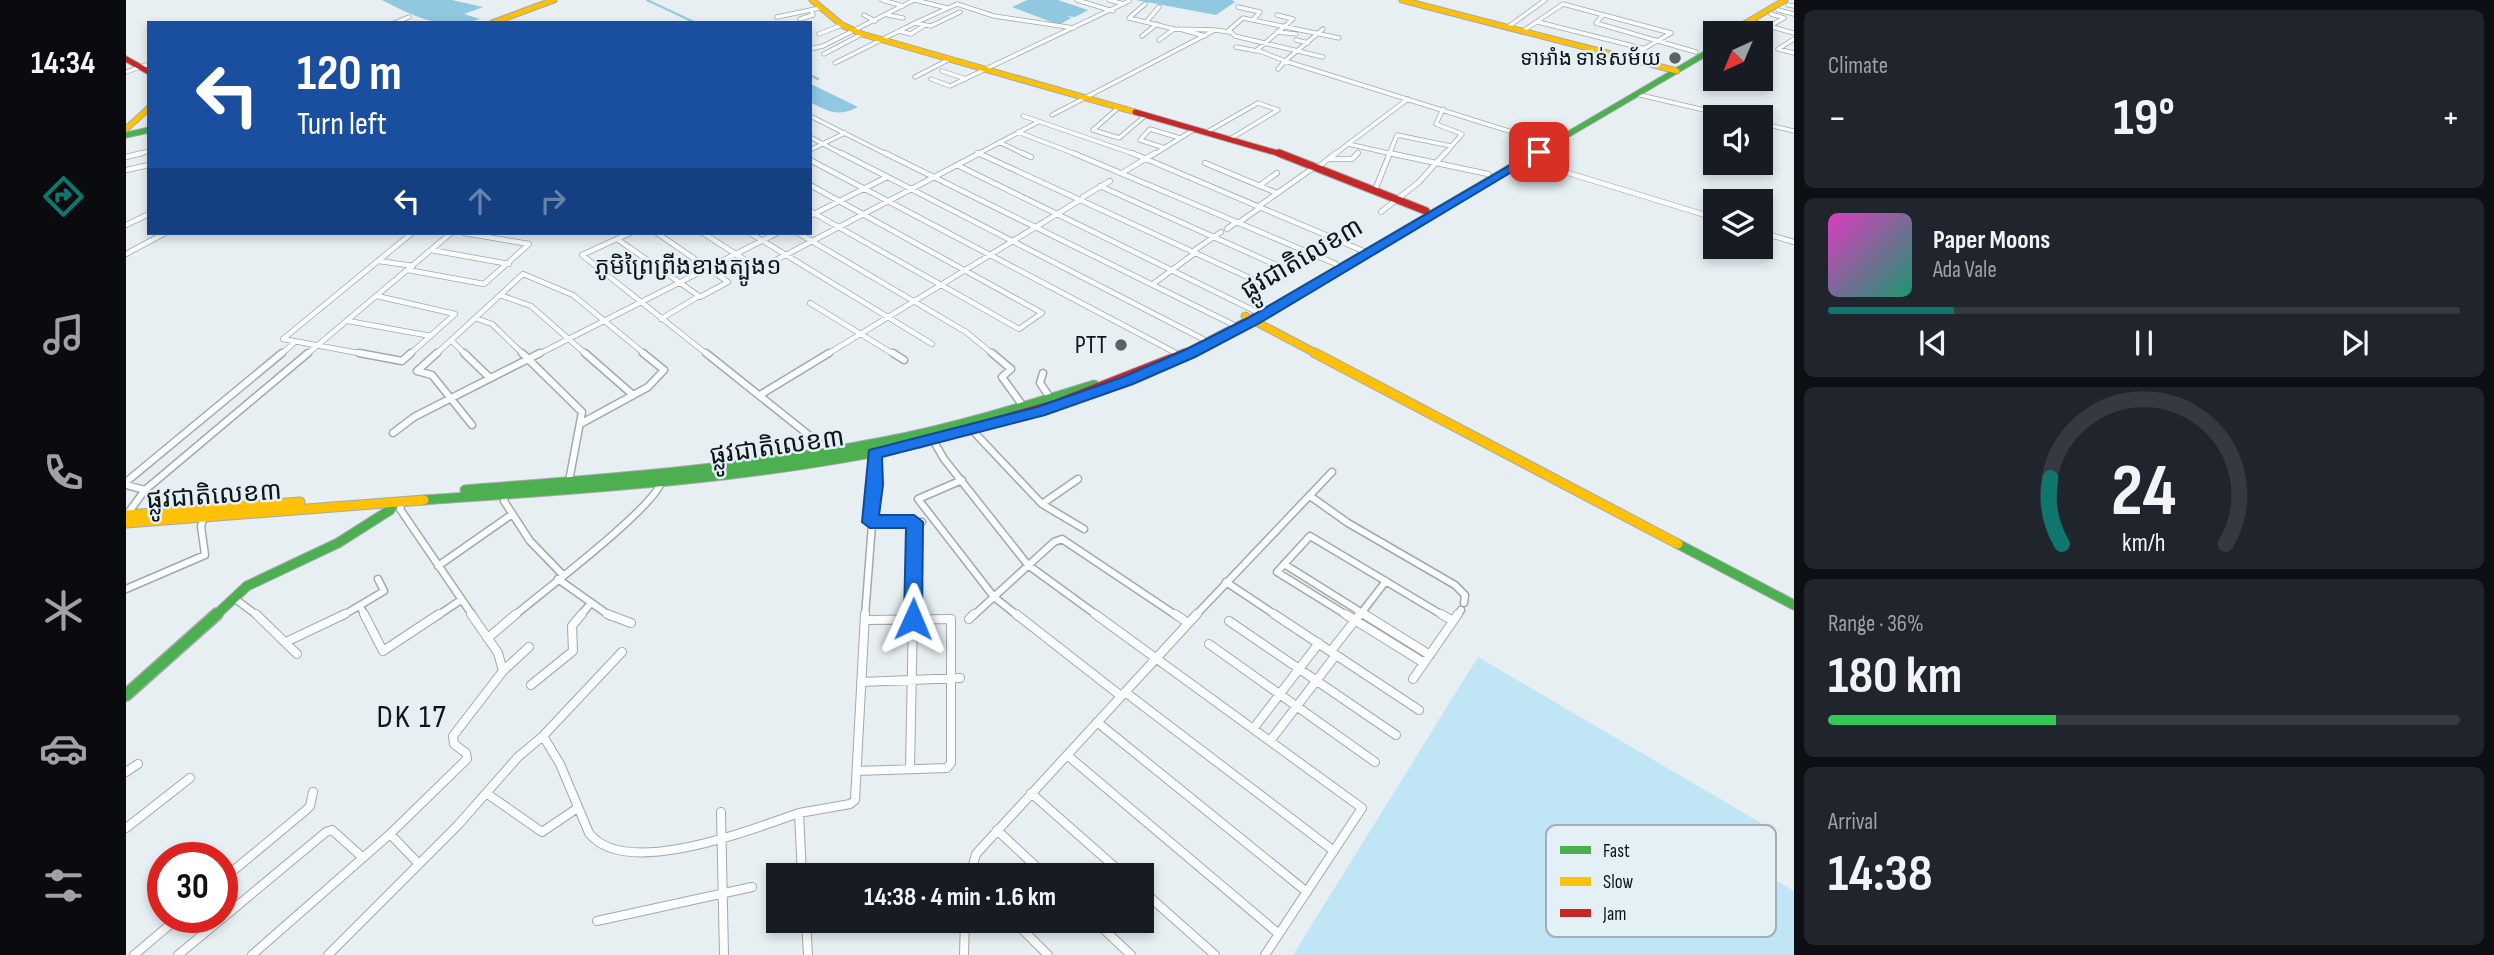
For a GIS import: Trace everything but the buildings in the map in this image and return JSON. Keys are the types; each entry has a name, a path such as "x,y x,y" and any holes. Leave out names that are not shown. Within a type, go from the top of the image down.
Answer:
{"main road":[{"path":"499,21 554,0"},
{"path":"1406,0 1673,69"},
{"path":"1756,21 1773,19 1790,3"},
{"path":"1756,21 1790,3"},
{"path":"814,6 858,33 1317,166 1426,211"},
{"name":"ផ្លូវជាតិលេខ៣","path":"1259,312 1526,160 1636,94 1703,48"},
{"path":"126,54 146,68"},
{"name":"ផ្លូវជាតិលេខ៣","path":"126,515 720,468 973,430 1057,406 1128,381 1249,318 1334,265 1365,252 1488,174 1703,54"},
{"path":"126,59 146,68"},
{"path":"126,123 147,104"},
{"path":"126,129 147,110"},
{"path":"126,135 147,130"},
{"path":"1249,318 1794,605"},
{"name":"ផ្លូវជាតិលេខ៣","path":"126,523 396,507 745,474 874,454 1051,399 1174,352 1249,318"},
{"path":"126,695 260,578 338,543 396,507"}],"street":[{"path":"881,0 903,6"},
{"path":"904,0 935,4 962,13 932,26 915,23"},
{"path":"935,4 944,0"},
{"path":"1077,0 1113,11"},
{"path":"1109,0 1136,11"},
{"path":"1508,27 1545,0"},
{"path":"824,54 875,21 913,1"},
{"path":"931,79 950,86 1113,11 1129,1"},
{"path":"1523,31 1563,4 1671,33 1628,58"},
{"path":"835,63 957,5 993,16 1074,28"},
{"path":"1145,5 1129,18 1174,29 1229,32 1323,57"},
{"path":"777,17 814,6 813,15 800,19"},
{"path":"1146,22 1159,7"},
{"path":"1238,7 1260,12 1253,20"},
{"path":"1773,19 1794,14"},
{"path":"864,15 875,21"},
{"path":"888,15 903,18"},
{"path":"1258,52 1264,43 1293,19 1277,15"},
{"path":"1604,15 1596,23 1696,52"},
{"path":"400,21 409,18"},
{"path":"1229,32 1232,24 1242,18 1339,38"},
{"path":"1773,19 1794,31"},
{"path":"1538,22 1645,49"},
{"path":"1142,36 1157,24"},
{"path":"819,34 842,25"},
{"path":"899,31 911,34 925,25"},
{"path":"1159,40 1174,29"},
{"path":"1182,29 1205,36"},
{"path":"1278,69 1323,29"},
{"path":"1052,115 1215,30"},
{"path":"1277,32 1296,34"},
{"path":"812,48 858,33"},
{"path":"1573,43 1585,34"},
{"path":"1296,40 1308,43"},
{"path":"1793,41 1778,49 1794,53"},
{"path":"1236,47 1544,142"},
{"path":"865,48 870,52"},
{"path":"1258,52 1268,50"},
{"path":"915,76 948,60"},
{"path":"126,72 146,68"},
{"path":"942,72 966,79"},
{"path":"1636,94 1703,110"},
{"path":"1153,284 1214,237 1329,159 1408,99"},
{"path":"1207,132 1258,103 1278,110 1230,139"},
{"path":"1118,108 1092,129 1119,138 1146,115"},
{"path":"1437,125 1443,109"},
{"path":"1023,116 1148,159 1365,252"},
{"path":"812,117 1232,324"},
{"path":"706,235 759,269 1038,122"},
{"path":"1381,212 1399,200 1462,133 1437,125 1430,126"},
{"path":"1773,126 1794,131"},
{"path":"1165,148 1140,140 1150,129 1180,138"},
{"path":"760,396 1195,129"},
{"path":"1018,132 1334,265"},
{"path":"812,149 845,133"},
{"path":"1375,190 1397,135 1451,146"},
{"path":"812,138 1203,339"},
{"path":"999,142 1031,157"},
{"path":"1348,144 1488,174"},
{"path":"126,157 147,152"},
{"path":"978,153 1265,285"},
{"path":"1329,159 1352,159 1358,153"},
{"path":"1526,160 1703,214"},
{"path":"812,161 1174,352"},
{"path":"1205,163 1277,193"},
{"path":"126,170 147,165"},
{"path":"957,165 1259,312"},
{"path":"1259,186 1277,173"},
{"path":"812,213 887,177"},
{"path":"812,186 1042,313 1019,329 812,213"},
{"path":"1100,186 1276,265"},
{"path":"126,225 147,215"},
{"path":"126,254 161,235"},
{"path":"377,296 454,313 402,361 283,338 410,235"},
{"path":"126,515 145,489 449,235"},
{"path":"379,261 484,284 529,244 476,235"},
{"path":"626,235 582,255 820,444 822,453"},
{"path":"660,235 728,283 661,319"},
{"path":"753,235 932,344"},
{"path":"393,433 414,417 773,235"},
{"path":"802,235 967,332 1011,369 1002,377 1024,407"},
{"path":"1773,236 1794,242"},
{"path":"617,239 700,297"},
{"path":"432,250 509,264"},
{"path":"472,425 432,375 417,371 523,274 573,295 664,370 648,387 582,423"},
{"path":"500,295 531,306 634,395"},
{"path":"810,303 904,360"},
{"path":"475,318 492,324 579,407 582,423 569,481"},
{"path":"348,321 431,336"},
{"path":"451,340 490,378"},
{"path":"126,483 295,342"},
{"path":"1043,373 1040,383 1051,399"},
{"path":"973,430 1042,504 1084,529"},
{"path":"931,436 1028,565 1362,808 1265,955"},
{"path":"542,736 561,765 576,809 596,842 610,852 654,851 721,838 799,813 853,803 870,522 875,485 874,454"},
{"path":"974,863 976,854 997,830 1226,582 1332,472"},
{"path":"1042,504 1078,479"},
{"path":"962,480 918,499 994,597 1334,851"},
{"path":"488,638 638,511 659,490 661,482"},
{"path":"126,483 145,489"},
{"path":"506,495 504,501 511,514 561,577 610,617 631,623"},
{"path":"1310,496 1348,523 1455,585 1465,595 1462,607 1413,680"},
{"path":"396,507 498,653 503,671"},
{"path":"438,566 511,514"},
{"path":"126,589 205,555 201,526 204,517"},
{"path":"870,522 918,522 910,768"},
{"path":"1424,663 1277,572 1310,536 1453,621"},
{"path":"970,619 1054,542 1062,539 1070,541 1188,623"},
{"path":"1284,564 1430,654"},
{"path":"288,641 360,606 383,591 378,579"},
{"path":"1270,741 1317,681 1355,620 1386,581"},
{"path":"1226,582 1419,710"},
{"path":"234,598 288,641 297,654"},
{"path":"360,606 383,651 461,600"},
{"path":"531,685 573,652 572,626 591,603"},
{"path":"856,771 950,766 951,619 865,620"},
{"path":"1229,621 1396,734"},
{"path":"1253,729 1319,643"},
{"path":"1209,644 1375,762"},
{"path":"252,955 361,856 390,834 467,759 466,753 454,744 453,736 503,671 529,646"},
{"path":"328,955 622,652"},
{"path":"861,681 960,678"},
{"path":"1097,722 1307,892"},
{"path":"1067,755 1279,934"},
{"path":"126,772 138,764"},
{"path":"126,828 190,778"},
{"path":"238,867 305,811 310,806 313,792"},
{"path":"486,793 542,832 576,809"},
{"path":"1031,793 1110,863"},
{"path":"721,812 724,955"},
{"path":"799,813 801,863"},
{"path":"178,955 326,832 332,830 361,856"},
{"path":"997,830 1032,863"},
{"path":"390,834 419,864"},
{"path":"597,921 752,887"},
{"path":"1154,901 1216,955"},
{"path":"134,955 160,933"},
{"path":"807,933 808,955"},
{"path":"964,955 965,933"},
{"path":"1026,933 1048,955"},
{"path":"1108,933 1131,955"}],"shaded area":[{"path":"382,0 452,0 483,7 464,14 480,19 474,21 433,21 405,12"},
{"path":"1027,0 1058,0 1088,10 1075,17 1067,16 1071,18 1059,25 1012,7"},
{"path":"1136,0 1232,0 1235,2 1216,15"},
{"path":"812,85 858,107 839,112 812,103"},
{"path":"1478,657 1761,823 1546,825 1546,937 1776,937 1776,880 1794,891 1794,955 1293,955"}],"waterway":[{"path":"647,0 692,21"},
{"path":"812,76 818,79"}],"traffic: fast":[{"path":"1270,309 1703,55"},
{"path":"126,135 147,130"},
{"path":"465,490 704,469 823,453 940,430 1094,385"},
{"path":"424,500 735,475 797,467 920,443"},
{"path":"126,695 163,665 247,586 338,543 390,510 393,504"},
{"path":"1678,544 1794,605"}],"traffic: slow":[{"path":"497,21 554,0"},
{"path":"812,0 842,25 862,34 1135,112"},
{"path":"1402,0 1677,71"},
{"path":"1749,21 1785,0"},
{"path":"126,129 147,110"},
{"path":"1245,316 1678,544"},
{"path":"126,523 424,500"},
{"path":"126,515 300,502"}],"traffic: jam":[{"path":"126,59 147,71"},
{"path":"1135,112 1280,153 1426,211"},
{"path":"920,443 1012,418 1100,389 1185,354 1270,309"}],"place":[{"name":"ទាអាំង ទាន់សម័យ","path":"1675,58"},
{"name":"PTT","path":"1121,345"}],"district":[{"name":"ភូមិព្រៃព្រីងខាងត្បូង១","path":"688,266"},
{"name":"DK 17","path":"412,717"}],"route":[{"path":"913,619 914,522 870,522 876,472 874,454 1040,412 1128,381 1190,354 1253,321 1539,152"}]}
